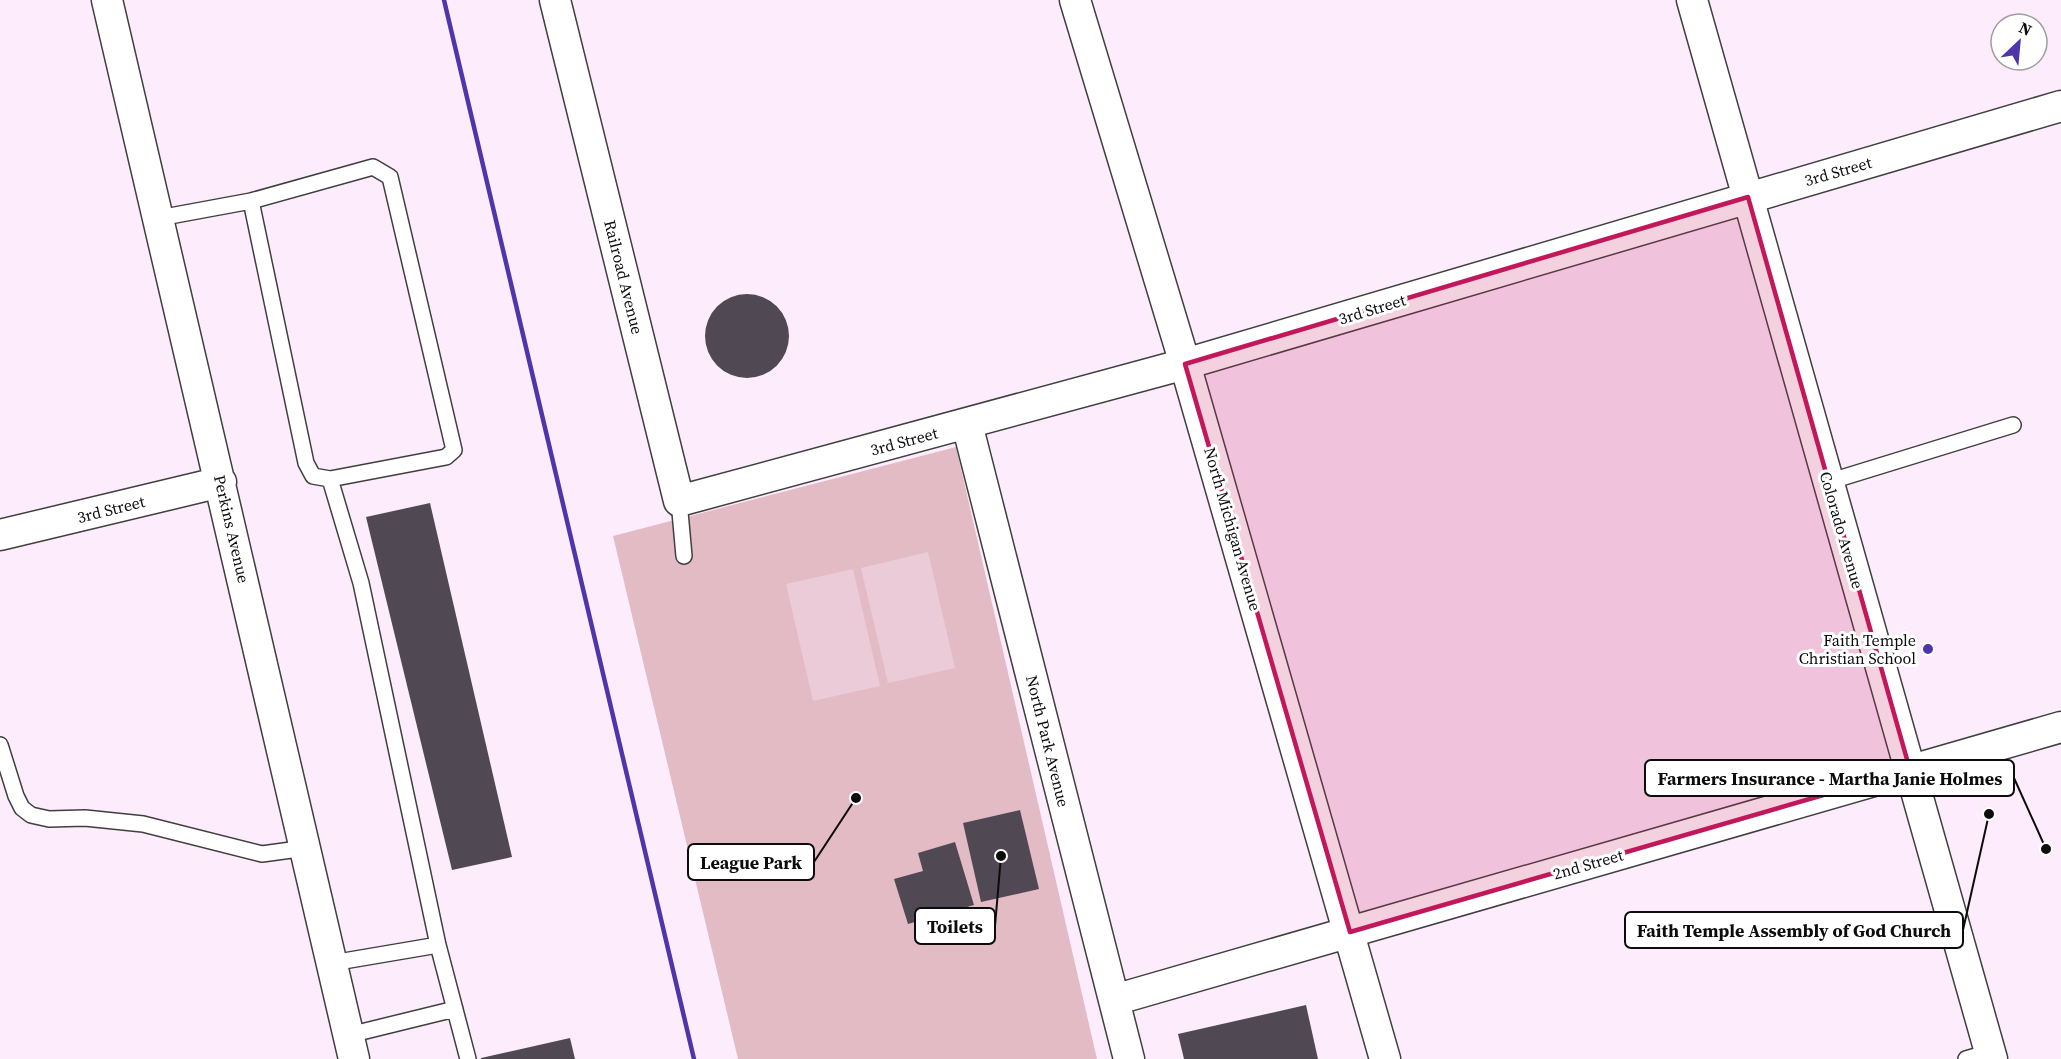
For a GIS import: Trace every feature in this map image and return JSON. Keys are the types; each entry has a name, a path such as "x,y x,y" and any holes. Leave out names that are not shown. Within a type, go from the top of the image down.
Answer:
{"street":[{"name":"Perkins Avenue","path":"107,0 352,1047"},
{"name":"Railroad Avenue","path":"555,0 679,501"},
{"name":"North Michigan Avenue","path":"1076,0 1185,364 1385,1059"},
{"name":"Colorado Avenue","path":"1692,0 1910,770 1983,1057"},
{"name":"3rd Street","path":"679,501 1185,364 2061,106"},
{"name":"North Park Avenue","path":"967,424 1129,1059"},
{"name":"3rd Street","path":"0,535 221,482"},
{"name":"2nd Street","path":"1114,1000 2061,727"}],"lane":[{"path":"159,218 251,201 373,167 390,177 454,450 446,457 330,480 313,476 306,463 251,201"},
{"path":"1828,482 2013,426"},
{"path":"330,480 361,583 438,945 468,1059"},
{"name":"Railroad Avenue","path":"679,501 684,556"},
{"path":"0,745 16,796 22,808 32,815 49,819 85,818 143,824 262,854 306,848"},
{"path":"332,963 438,945"},
{"path":"352,1047 455,1009"}],"highlighted area":[{"path":"1748,197 1910,770 1350,932 1185,364"}],"shaded area":[{"path":"956,447 1097,1059 738,1059 613,536"},
{"path":"928,552 955,668 888,683 861,568"},
{"path":"853,569 880,686 813,701 786,584"}],"building":[{"path":"747,294 763,297 777,306 786,320 789,336 786,352 777,366 763,375 747,378 731,375 717,366 708,352 705,336 708,320 717,306 731,297"},
{"path":"430,503 512,857 452,870 366,517"},
{"path":"1020,810 1039,889 981,902 963,823"},
{"path":"955,842 974,905 908,924 894,879 923,871 918,853"},
{"path":"1306,1005 1318,1059 1184,1059 1178,1034"},
{"path":"570,1038 575,1059 481,1059 481,1058"}],"railway":[{"path":"444,0 694,1059"}],"place":[{"name":"Faith Temple Christian School","path":"1928,649"},
{"name":"League Park","path":"856,798"},
{"name":"Faith Temple Assembly of God Church","path":"1989,814"},
{"name":"Farmers Insurance - Martha Janie Holmes","path":"2046,849"},
{"name":"Toilets","path":"1001,856"}]}
